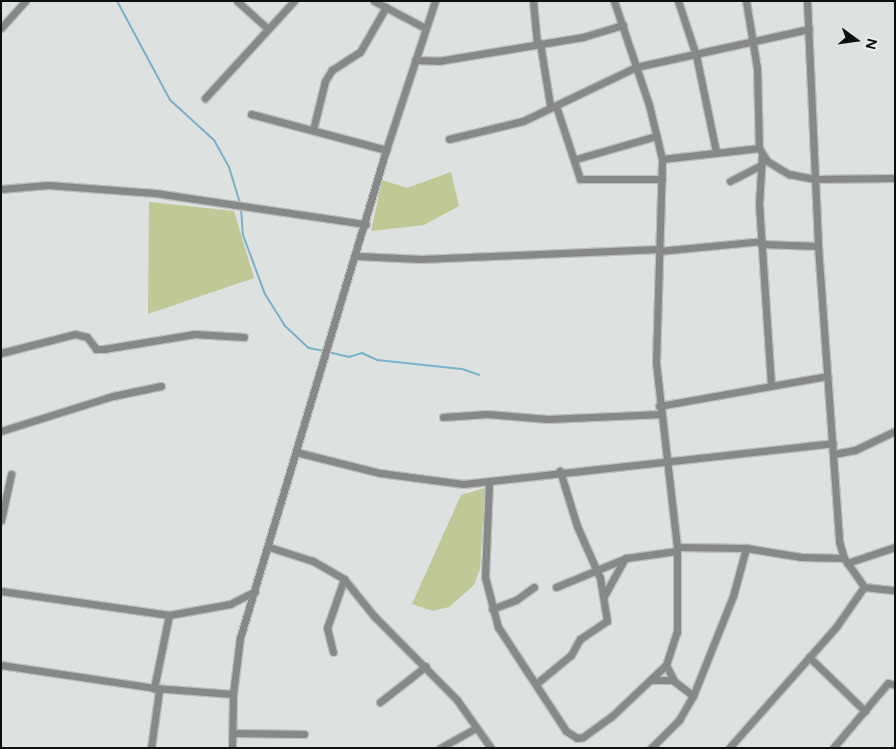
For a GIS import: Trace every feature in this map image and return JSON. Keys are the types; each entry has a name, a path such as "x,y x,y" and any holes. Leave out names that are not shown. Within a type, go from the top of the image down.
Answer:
{"street":[{"path":"1,28 25,1"},
{"path":"237,1 267,28"},
{"path":"205,98 267,28 294,1"},
{"path":"374,1 425,28"},
{"path":"232,748 233,694 240,638 327,345 357,256 386,150 435,1"},
{"path":"533,1 538,43 553,106 576,159 582,180 662,179"},
{"path":"489,482 490,512 484,552 492,609 509,645 537,683 566,732 577,738 612,716 666,665 677,632 677,549 656,363 662,159 658,136 614,1"},
{"path":"678,1 696,55 716,152"},
{"path":"746,1 754,39 761,165 762,242 771,386"},
{"path":"807,1 810,29 818,246 827,376 845,560 864,587 895,590"},
{"path":"313,130 325,81 332,70 360,52 386,7"},
{"path":"415,60 438,61 538,43 583,38 622,25"},
{"path":"449,139 523,121 636,67 696,55 754,39 810,29"},
{"path":"251,114 386,150"},
{"path":"576,159 658,136"},
{"path":"662,159 716,152 760,151 789,174 815,179 895,178"},
{"path":"730,181 761,165"},
{"path":"1,189 48,185 97,188 235,203 366,224"},
{"path":"357,256 421,259 659,250 762,242 818,246"},
{"path":"1,353 75,334 87,337 96,349 195,334 244,337"},
{"path":"443,417 487,414 548,419 660,410 827,376"},
{"path":"1,431 58,417 114,396 161,386"},
{"path":"834,454 855,450 895,430"},
{"path":"296,452 380,473 463,484 560,471 667,464 833,443"},
{"path":"537,683 571,655 580,639 607,621 604,596 598,572 560,471"},
{"path":"1,520 11,474"},
{"path":"268,547 313,561 344,579 374,616 458,700 491,748"},
{"path":"556,587 598,572 626,558 677,549 746,548 800,557 845,560 895,547"},
{"path":"651,748 679,720 693,696 733,596 746,548"},
{"path":"604,596 626,558"},
{"path":"333,652 327,628 344,579"},
{"path":"492,609 516,600 534,587"},
{"path":"729,748 809,658 864,587"},
{"path":"5,591 169,615 230,604 255,591"},
{"path":"151,748 157,689 169,615"},
{"path":"809,658 865,711"},
{"path":"1,665 157,689 233,694"},
{"path":"666,665 673,680 693,696"},
{"path":"380,702 426,666"},
{"path":"651,680 673,680"},
{"path":"833,748 888,683 895,685"},
{"path":"440,748 476,728"},
{"path":"233,733 304,734"}],"green space":[{"path":"451,172 459,206 424,225 371,231 382,180 407,188"},
{"path":"149,202 234,211 254,278 148,314"},
{"path":"485,488 480,569 474,585 449,607 433,611 412,604 461,495"}],"waterway":[{"path":"117,1 170,100 214,140 229,167 240,203"},
{"path":"241,208 243,235 265,294 284,325 309,348 324,351"},
{"path":"328,352 349,357 362,353 377,360 462,369 479,375"}]}
